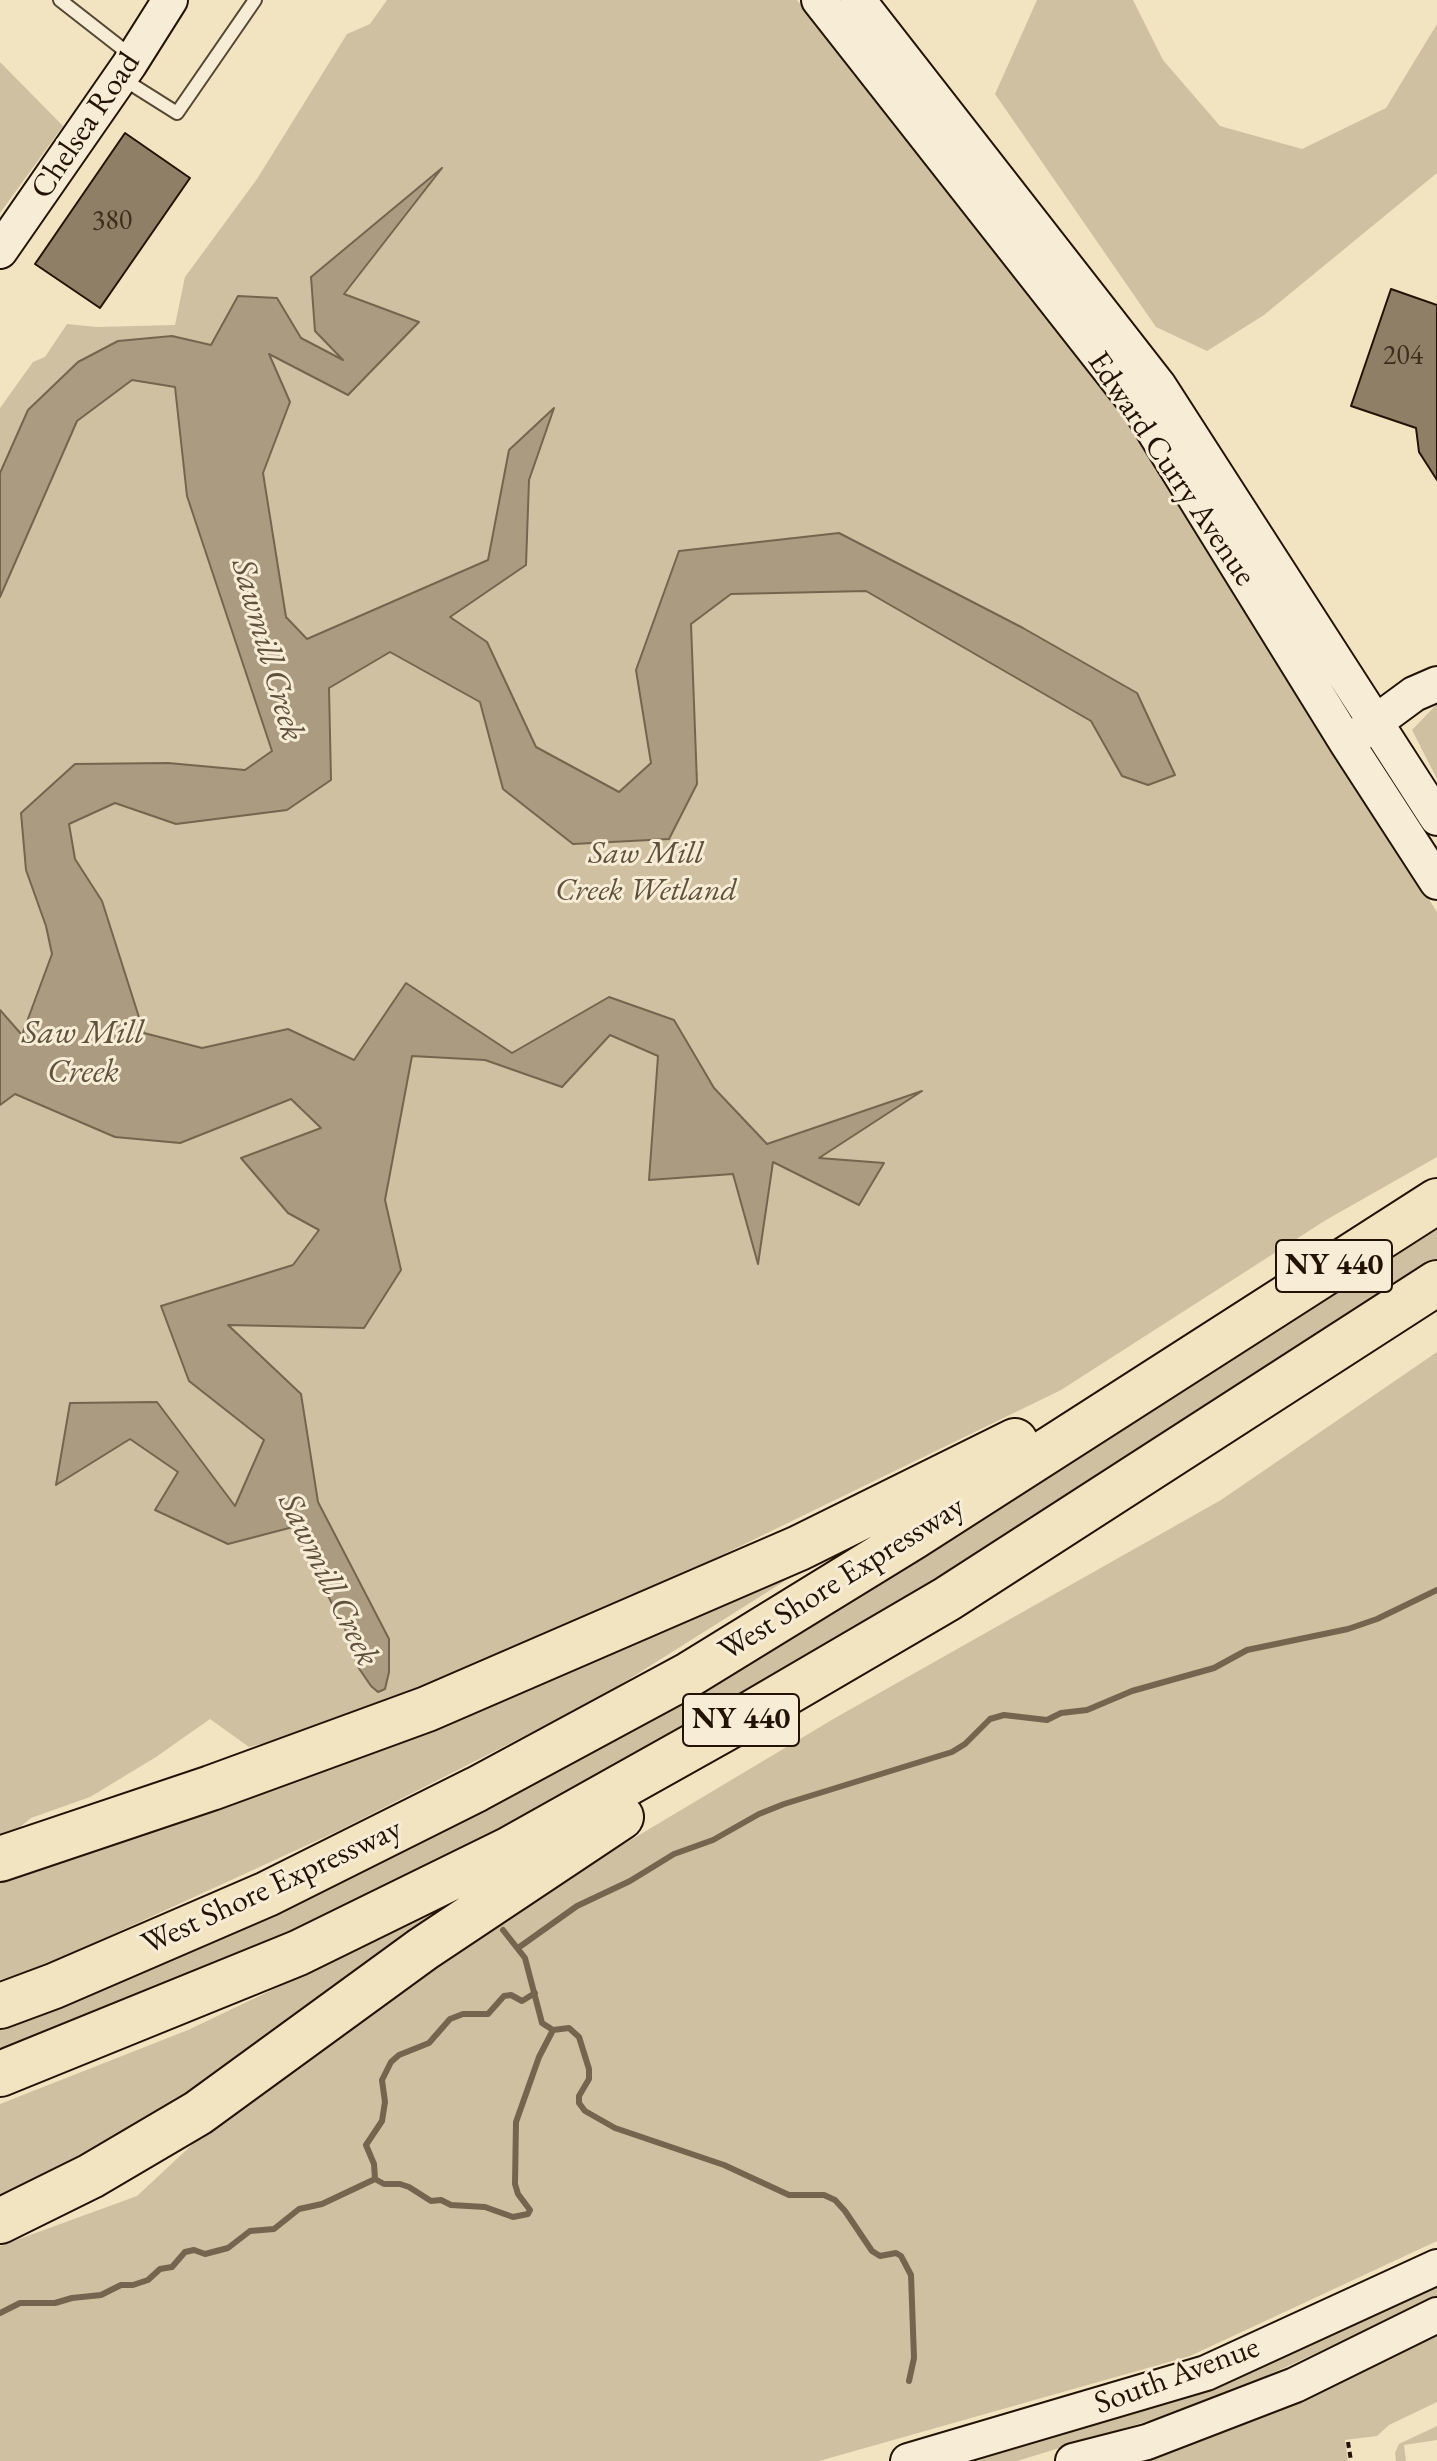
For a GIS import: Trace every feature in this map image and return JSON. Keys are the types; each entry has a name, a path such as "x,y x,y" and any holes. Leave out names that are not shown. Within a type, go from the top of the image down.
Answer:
{"highway":[{"name":"West Shore Expressway","path":"0,2006 54,1986 267,1894 477,1789 690,1674 913,1537 1437,1201"},
{"name":"West Shore Expressway","path":"0,2074 298,1953 510,1849 947,1599 1437,1283"},
{"path":"0,1859 211,1788 427,1709 799,1548 1231,1331"},
{"path":"0,2221 91,2176 198,2113 423,1949 947,1599"}],"street":[{"name":"Chelsea Road","path":"0,251 170,0"},
{"name":"Edward Curry Avenue","path":"819,0 1139,407 1437,882"},
{"name":"Edward Curry Avenue","path":"858,0 1159,386 1437,818"},
{"path":"1347,743 1414,694 1437,684"},
{"name":"South Avenue","path":"908,2461 1206,2373 1437,2267"},
{"name":"South Avenue","path":"1073,2461 1147,2442 1295,2385 1437,2315"}],"lane":[{"path":"60,0 177,113 255,0"}],"path":[{"path":"1348,2442 1351,2461"}],"green space":[{"name":"Saw Mill Creek Wetland","path":"387,0 797,0 1123,413 1265,646 1437,912 1437,1157 1326,1220 1061,1390 529,1649 317,1730 249,1747 210,1719 156,1757 90,1797 31,1818 0,1843 0,408 33,362 45,357 67,324 97,327 175,325 185,277 257,179 347,34 370,24"},
{"path":"1037,0 1133,0 1163,60 1220,126 1302,149 1386,108 1437,24 1437,173 1264,315 1207,351 1156,327 995,94"},
{"path":"0,62 63,126 0,213"},
{"path":"1437,704 1437,779 1412,730"},
{"path":"1437,1228 1437,1259 816,1654 604,1778 286,1939 0,2053 0,2026 666,1707"},
{"path":"1437,1352 1437,2241 1190,2356 819,2461 0,2461 0,2246 137,2196 225,2114 342,2030 584,1868 835,1718 1221,1500"},
{"path":"842,1545 599,1698 338,1831 48,1964 0,1980 0,1876"},
{"path":"488,1887 227,2080 0,2200 0,2104 188,2030"},
{"path":"1437,2283 1437,2298 1207,2403 1017,2461 970,2461 1210,2387"},
{"path":"1437,2327 1437,2402 1389,2425 1377,2436 1345,2440 1348,2461 1126,2461"},
{"path":"1437,2426 1437,2440 1404,2445 1406,2461 1396,2461 1399,2444"}],"water":[{"name":"Saw Mill Creek","path":"442,168 344,294 419,322 348,395 269,354 290,402 263,473 286,617 307,639 488,560 509,450 554,408 529,480 526,565 450,617 487,642 536,747 619,792 651,763 636,670 679,551 839,533 1023,628 1137,693 1175,775 1148,785 1122,776 1091,721 866,591 731,594 691,624 697,784 669,839 573,844 503,789 480,702 390,652 329,688 331,780 287,810 176,824 115,803 69,824 75,859 102,901 144,1033 202,1048 288,1029 354,1060 406,983 512,1053 609,997 674,1020 714,1088 767,1144 922,1091 819,1158 884,1163 859,1205 773,1162 758,1264 733,1174 649,1180 658,1056 610,1035 562,1087 485,1060 412,1056 385,1200 401,1270 364,1328 228,1325 301,1394 318,1502 389,1639 389,1672 385,1689 378,1692 358,1667 345,1629 293,1527 228,1544 155,1510 178,1472 130,1439 56,1485 70,1403 157,1402 235,1506 264,1440 189,1381 161,1306 293,1265 319,1230 288,1213 241,1158 321,1128 291,1099 180,1143 115,1137 15,1094 0,1105 0,1010 22,1035 52,954 46,926 26,870 21,813 75,764 168,763 245,770 272,751 187,496 175,387 132,380 77,421 0,597 0,473 28,410 78,362 118,341 172,336 211,345 238,296 277,298 301,338 343,360 315,331 311,277"}],"building":[{"path":"125,133 190,178 100,308 35,264"},
{"path":"1391,289 1437,305 1437,480 1419,452 1416,428 1351,406"}],"waterway":[{"path":"518,1948 577,1906 630,1881 674,1854 713,1840 784,1804 952,1752 965,1744 990,1719 1004,1715 1047,1720 1061,1713 1087,1710 1132,1691 1214,1668 1247,1650 1348,1629 1377,1619 1437,1590"},
{"path":"503,1930 525,1958 542,2023 553,2030 569,2028 579,2037 589,2069 589,2079 579,2096 579,2103 585,2111 615,2128 724,2165 789,2195 824,2195 835,2200 872,2251 880,2256 896,2253 901,2256 911,2275 914,2358 909,2381"},
{"path":"375,2179 374,2164 366,2145 382,2121 385,2102 382,2080 391,2062 399,2055 429,2043 450,2019 463,2014 488,2014 504,1996 511,1995 522,2001 535,1993"},
{"path":"0,2313 20,2303 55,2303 101,2295 121,2285 148,2280 160,2269 172,2267 185,2252 194,2250 205,2254 228,2248 250,2231 274,2229 299,2209 322,2204 375,2179 384,2184 409,2187 431,2201 485,2207 513,2217 528,2214 530,2210 515,2184 516,2122 539,2057 553,2030"}],"water label":[{"name":"Sawmill Creek","path":"267,650"},
{"name":"Sawmill Creek","path":"328,1580"}]}
